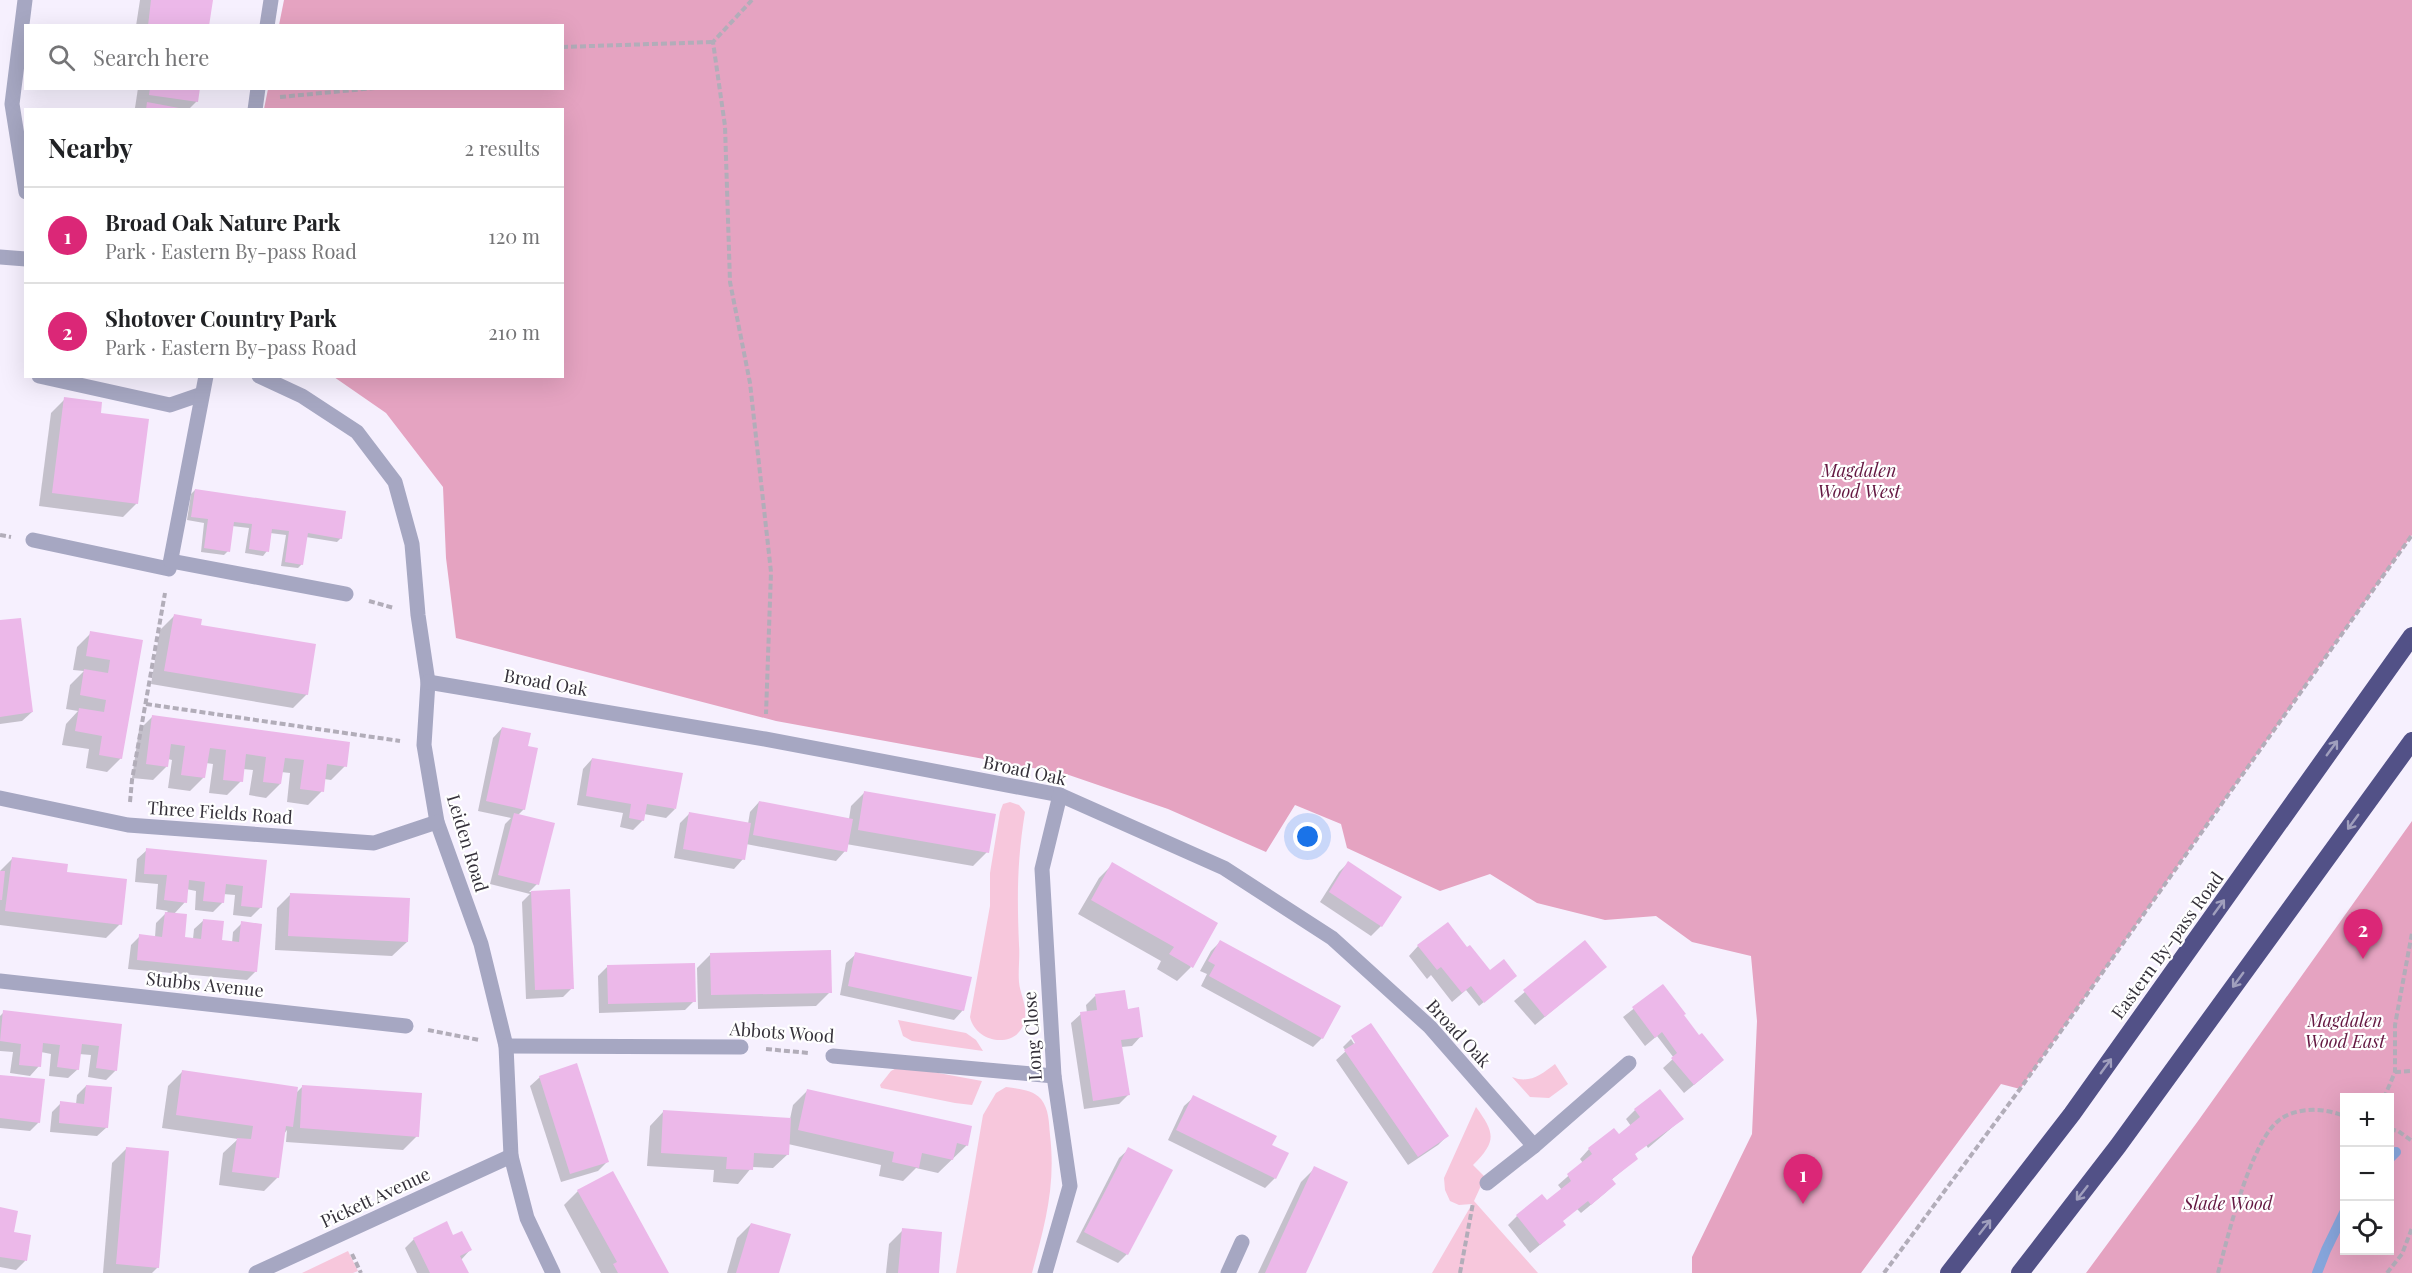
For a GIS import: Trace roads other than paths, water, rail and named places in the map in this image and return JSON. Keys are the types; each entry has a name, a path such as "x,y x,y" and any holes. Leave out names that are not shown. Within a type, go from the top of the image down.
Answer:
{"highway":[{"name":"Eastern By-pass Road","path":"1949,1273 2072,1113 2412,636"},
{"path":"2020,1273 2118,1146 2412,741"}],"street":[{"path":"24,179 12,104 25,0"},
{"path":"267,24 271,0"},
{"path":"0,257 24,259"},
{"path":"48,378 170,405 202,394"},
{"path":"170,565 206,378"},
{"name":"Leiden Road","path":"263,378 302,396 357,432 395,482 412,544 417,615 428,682 424,745 437,822 481,944 506,1046 511,1156 526,1218 553,1273"},
{"path":"33,540 346,594"},
{"name":"Broad Oak","path":"428,682 765,739 1060,795 1224,868 1332,938 1430,1027 1534,1146"},
{"name":"Long Close","path":"1049,1272 1070,1186 1054,1076 1042,869 1060,795"},
{"name":"Three Fields Road","path":"0,798 128,825 374,843 437,822"},
{"name":"Stubbs Avenue","path":"0,981 406,1026"},
{"name":"Abbots Wood","path":"506,1046 741,1047"},
{"name":"Abbots Wood","path":"833,1056 1054,1076"},
{"path":"1487,1183 1534,1146 1629,1063"},
{"name":"Pickett Avenue","path":"256,1273 511,1156"},
{"path":"1228,1273 1242,1242"}],"waterway":[{"path":"2317,1273 2340,1221"}],"place":[{"name":"Shotover Country Park","path":"2363,959"},
{"name":"Broad Oak Nature Park","path":"1803,1204"}],"park label":[{"name":"Magdalen Wood West","path":"1859,480"},
{"name":"Magdalen Wood East","path":"2345,1030"},
{"name":"Slade Wood","path":"2228,1203"}]}
